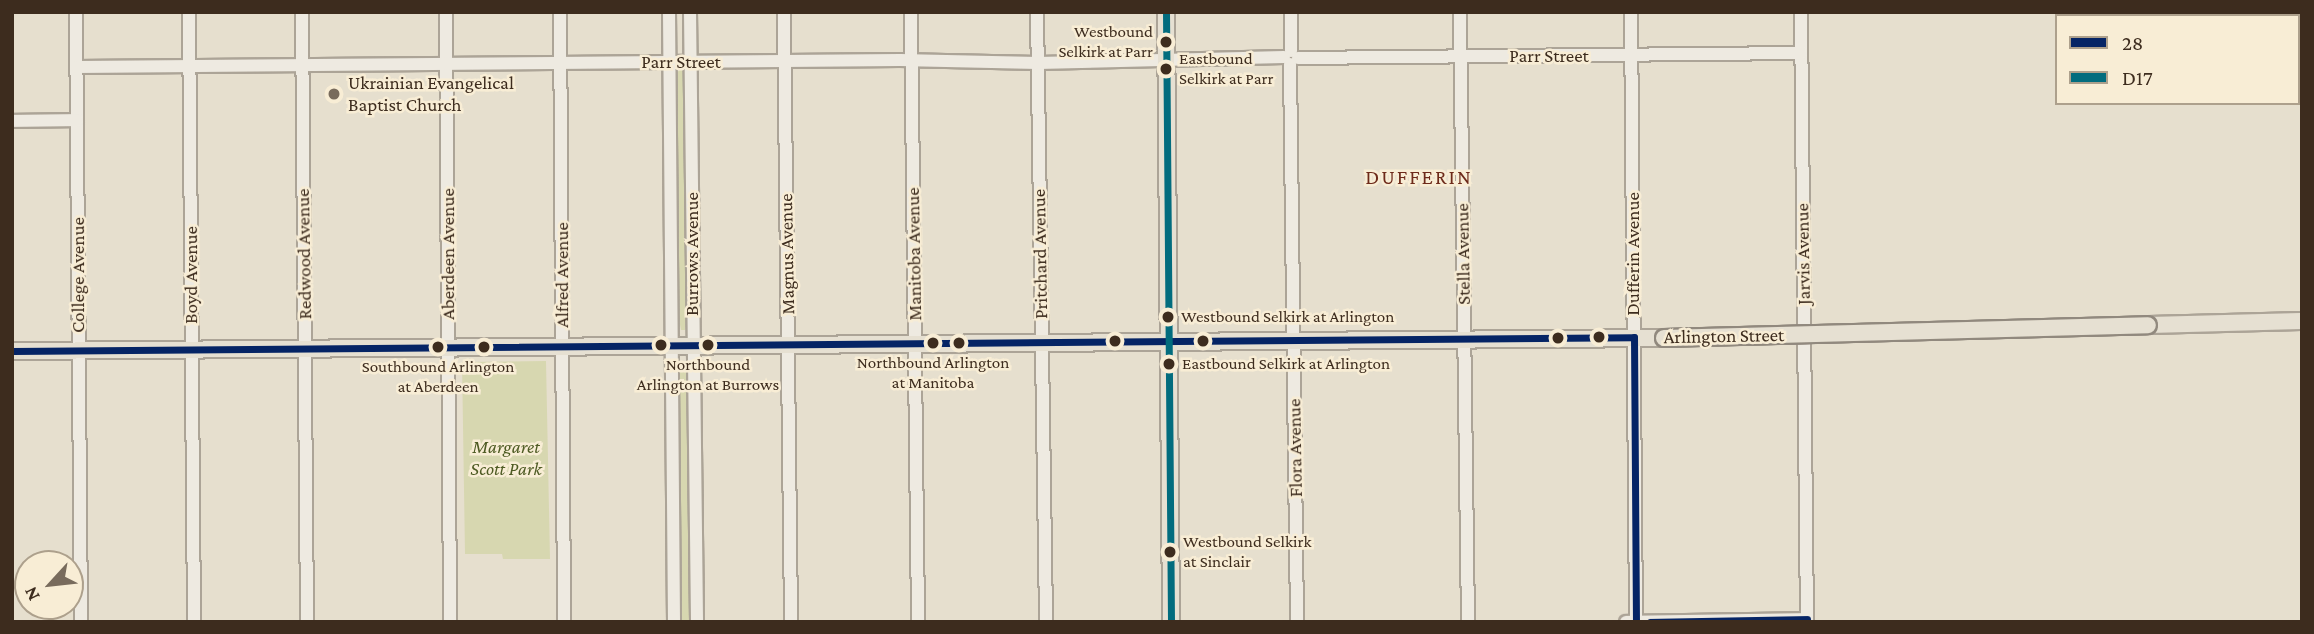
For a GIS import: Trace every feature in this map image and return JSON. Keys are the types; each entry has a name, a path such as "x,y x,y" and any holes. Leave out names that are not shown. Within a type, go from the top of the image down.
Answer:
{"main road":[{"path":"1166,12 1171,622"},
{"name":"Arlington Street","path":"12,351 1664,338 2302,321"}],"street":[{"name":"College Avenue","path":"76,12 81,622"},
{"name":"Boyd Avenue","path":"189,12 194,622"},
{"name":"Redwood Avenue","path":"302,12 307,622"},
{"name":"Aberdeen Avenue","path":"446,12 450,622"},
{"name":"Alfred Avenue","path":"560,12 564,622"},
{"name":"Burrows Avenue","path":"669,12 674,622"},
{"name":"Burrows Avenue","path":"691,12 697,622"},
{"name":"Magnus Avenue","path":"785,12 790,622"},
{"name":"Manitoba Avenue","path":"911,12 918,622"},
{"name":"Pritchard Avenue","path":"1037,12 1046,622"},
{"name":"Flora Avenue","path":"1291,12 1297,622"},
{"name":"Stella Avenue","path":"1460,12 1468,622"},
{"name":"Dufferin Avenue","path":"1631,12 1636,622"},
{"name":"Jarvis Avenue","path":"1801,12 1807,620"},
{"name":"Parr Street","path":"77,67 912,60 1038,63 1801,53"},
{"path":"12,121 77,120"},
{"path":"1626,622 1807,620"}],"green space":[{"path":"681,68 686,71 685,330 681,330 678,314 676,74"},
{"name":"Margaret Scott Park","path":"546,361 550,559 503,559 502,554 465,554 462,362"},
{"path":"681,361 685,362 689,381 689,622 682,622 680,617 678,381"}],"transit line":[{"name":"D17","path":"1166,12 1171,622"},
{"name":"28","path":"1634,337 1636,622"},
{"name":"28","path":"12,351 1634,337"},
{"name":"28","path":"1650,622 1807,619"}],"place":[{"name":"Westbound Selkirk at Parr","path":"1166,42"},
{"name":"Eastbound Selkirk at Parr","path":"1166,69"},
{"name":"Ukrainian Evangelical Baptist Church","path":"334,94"},
{"name":"Westbound Selkirk at Arlington","path":"1168,317"},
{"name":"Northbound Arlington at Manitoba","path":"933,343"},
{"name":"Northbound Arlington at Burrows","path":"708,345"},
{"name":"Southbound Arlington at Aberdeen","path":"438,347"},
{"name":"Eastbound Selkirk at Arlington","path":"1169,364"},
{"name":"Westbound Selkirk at Sinclair","path":"1170,552"}],"district":[{"name":"DUFFERIN","path":"1419,177"}]}
